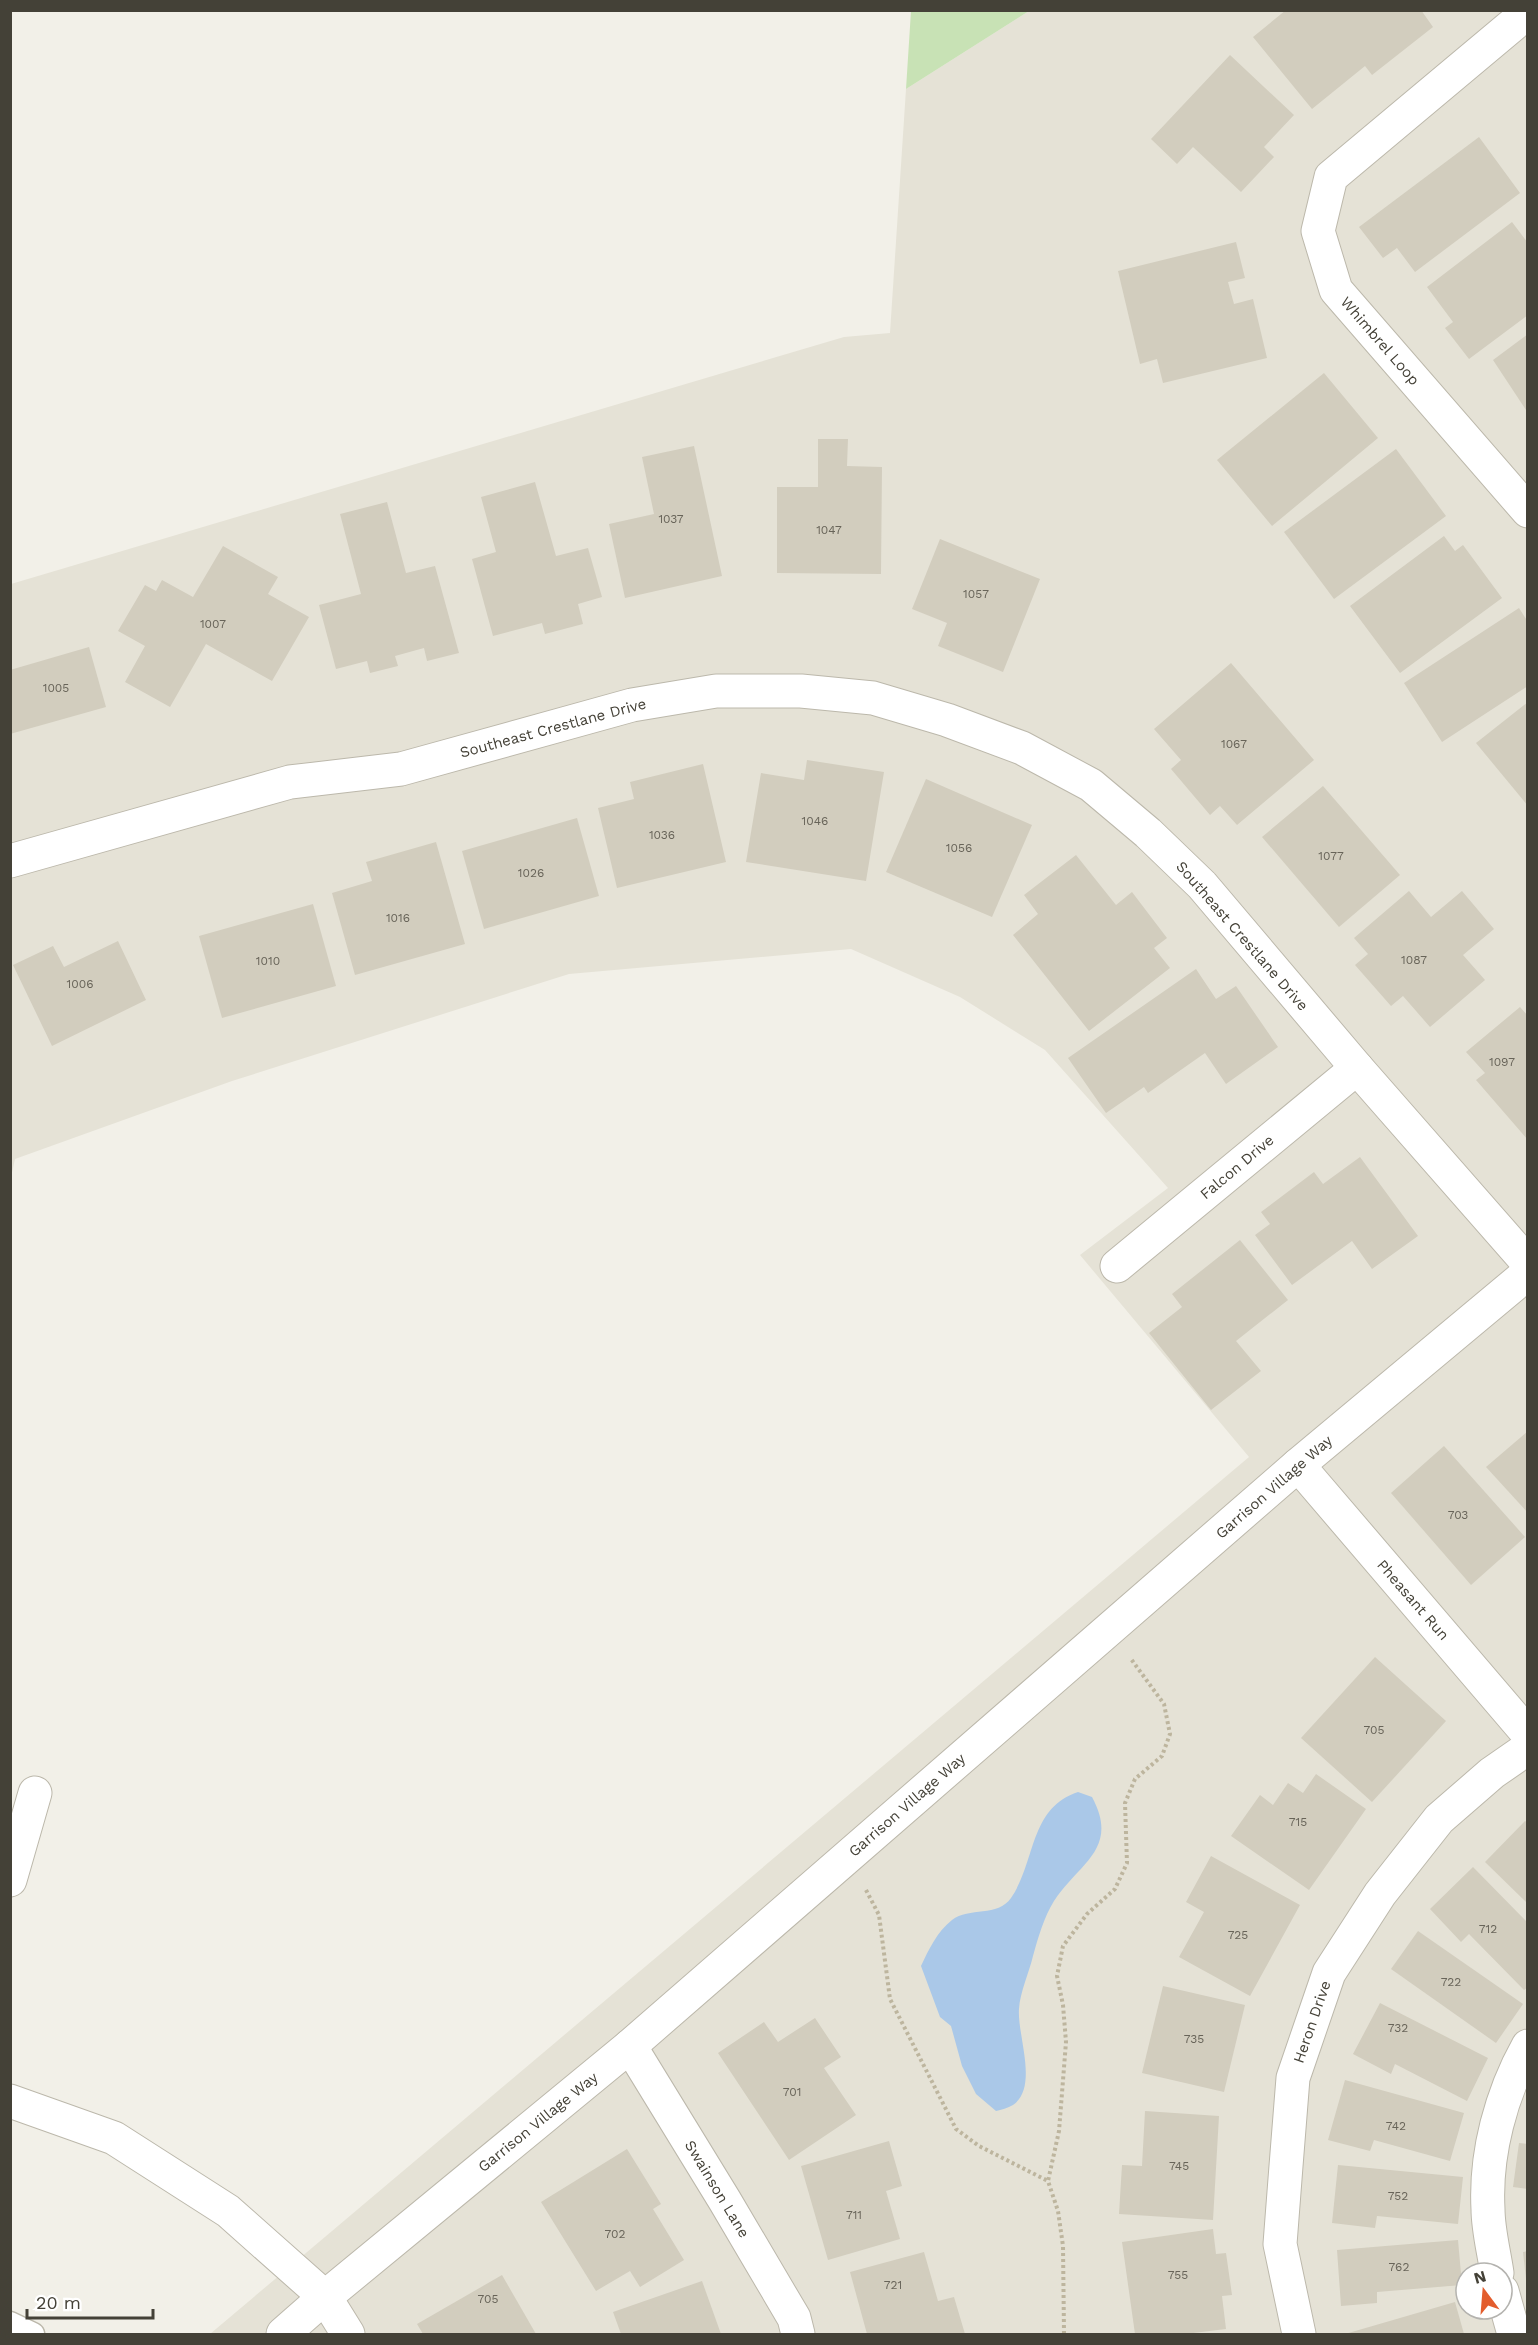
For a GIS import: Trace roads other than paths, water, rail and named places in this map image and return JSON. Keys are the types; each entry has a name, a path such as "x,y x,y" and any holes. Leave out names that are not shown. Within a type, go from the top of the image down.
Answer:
{"street":[{"name":"Whimbrel Loop","path":"1527,12 1331,177 1318,231 1336,290 1527,512"},
{"name":"Southeast Crestlane Drive","path":"10,861 290,782 401,769 632,705 716,691 801,691 873,698 947,720 1022,748 1091,785 1148,833 1202,885 1527,1263"},
{"name":"Falcon Drive","path":"1117,1266 1357,1068"},
{"name":"Garrison Village Way","path":"283,2334 630,2046 1298,1466 1527,1273"},
{"name":"Pheasant Run","path":"1298,1466 1527,1734"},
{"name":"Heron Drive","path":"1299,2334 1280,2244 1288,2133 1293,2078 1329,1973 1380,1894 1439,1820 1492,1773 1527,1748"},
{"path":"10,1880 35,1792"},
{"name":"Swainson Lane","path":"630,2046 789,2308 798,2334"},
{"path":"1495,2261 1488,2209 1490,2163 1499,2115 1517,2065 1527,2046"},
{"path":"10,2101 114,2138 228,2211 325,2297 348,2334"}],"lane":[{"path":"10,2323 33,2334"}],"water":[{"path":"1078,1792 1092,1797 1099,1815 1101,1830 1099,1843 1093,1854 1054,1901 1044,1921 1019,2009 1025,2060 1025,2086 1021,2097 1013,2105 996,2111 976,2094 962,2066 951,2026 940,2017 921,1966 938,1935 952,1920 959,1916 999,1908 1011,1898 1019,1884 1042,1823 1050,1810 1062,1800"}]}
